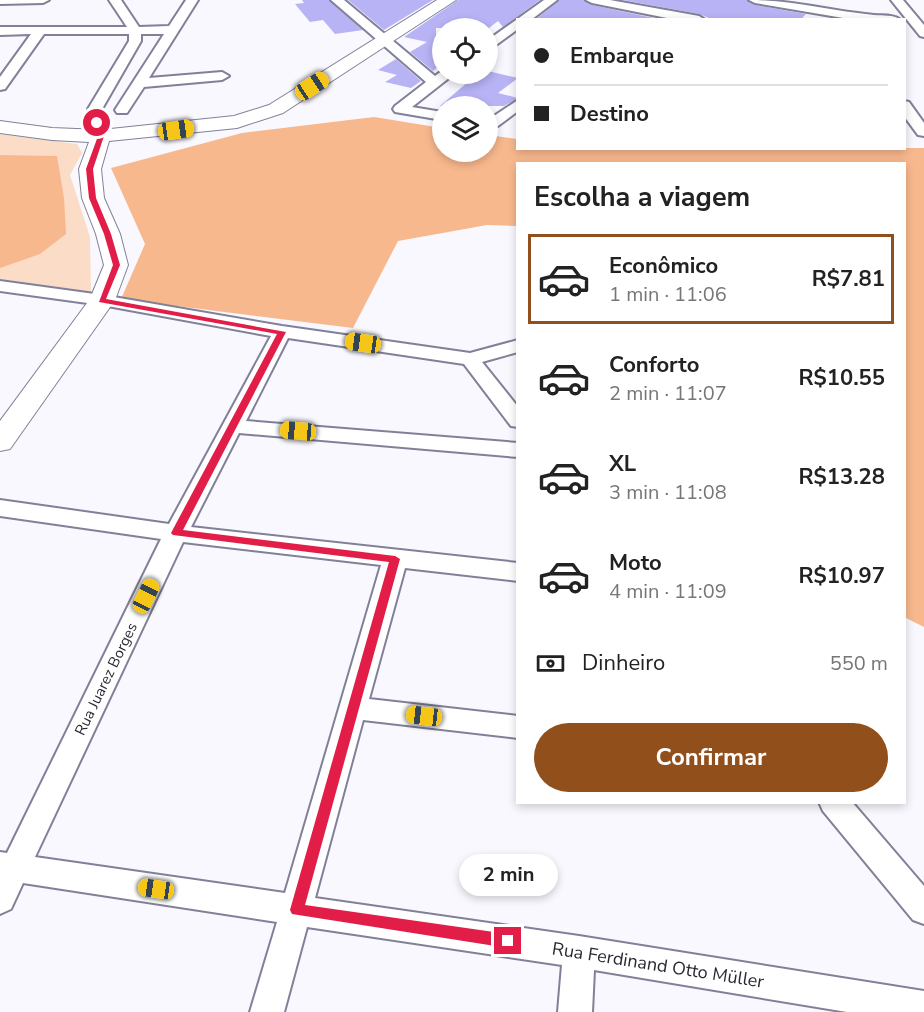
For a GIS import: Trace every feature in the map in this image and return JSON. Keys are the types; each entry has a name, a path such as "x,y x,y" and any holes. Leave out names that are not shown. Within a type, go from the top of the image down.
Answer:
{"street":[{"path":"0,0 43,0"},
{"path":"0,442 102,300 116,265 108,234 93,198 90,169 101,136 95,110 135,40 135,30 115,0"},
{"path":"122,110 192,0"},
{"path":"0,127 52,134 101,136 237,122 276,109 448,0"},
{"path":"526,18 551,0"},
{"path":"592,0 688,18"},
{"path":"755,0 858,18"},
{"path":"830,0 842,17"},
{"path":"897,0 924,33"},
{"path":"343,2 432,80"},
{"path":"628,18 639,9"},
{"path":"498,38 516,25"},
{"path":"0,31 172,30"},
{"path":"0,86 40,31"},
{"path":"139,83 222,76"},
{"path":"432,84 400,109 432,114"},
{"path":"498,118 516,105"},
{"path":"906,108 924,132"},
{"path":"498,123 516,124"},
{"path":"906,132 924,132"},
{"path":"0,286 102,300 282,332 470,359 516,347"},
{"name":"Rua Juarez Borges","path":"0,899 8,868 176,533 282,332"},
{"path":"470,359 516,418"},
{"path":"233,426 516,450"},
{"path":"0,508 176,533 516,572"},
{"path":"267,1012 395,559"},
{"path":"354,708 516,727"},
{"path":"835,804 924,909"},
{"name":"Rua Ferdinand Otto Müller","path":"8,868 579,952 924,1008"},
{"path":"575,1012 579,952"}],"shaded area":[{"path":"374,117 432,126 432,162 498,162 498,136 516,139 516,150 906,150 906,148 924,148 924,627 906,618 906,162 516,162 516,226 487,225 398,241 353,328 121,299 145,244 111,168 242,133"},
{"path":"0,134 77,144 82,153 70,175 90,237 91,293 0,279"},
{"path":"0,155 57,156 64,198 66,234 40,254 0,268"}],"building":[{"path":"302,0 329,0 363,30 335,34 323,20 310,22 295,4 304,3"},
{"path":"348,0 433,0 384,30"},
{"path":"458,0 540,0 503,27 498,18 432,18 432,70 410,52 427,42 404,37"},
{"path":"559,0 584,0 592,5 654,18 537,18"},
{"path":"623,0 747,0 755,5 806,14 802,18 709,18 699,14"},
{"path":"396,59 421,81 411,88 385,82 397,75 378,70"},
{"path":"498,73 516,78 498,93 516,98 504,106 498,106 498,96 452,96 465,84 498,84"}],"route":[{"path":"97,123 101,136 90,169 93,198 108,234 116,265 102,300 282,332 176,533 395,559 297,910 508,941"}]}
